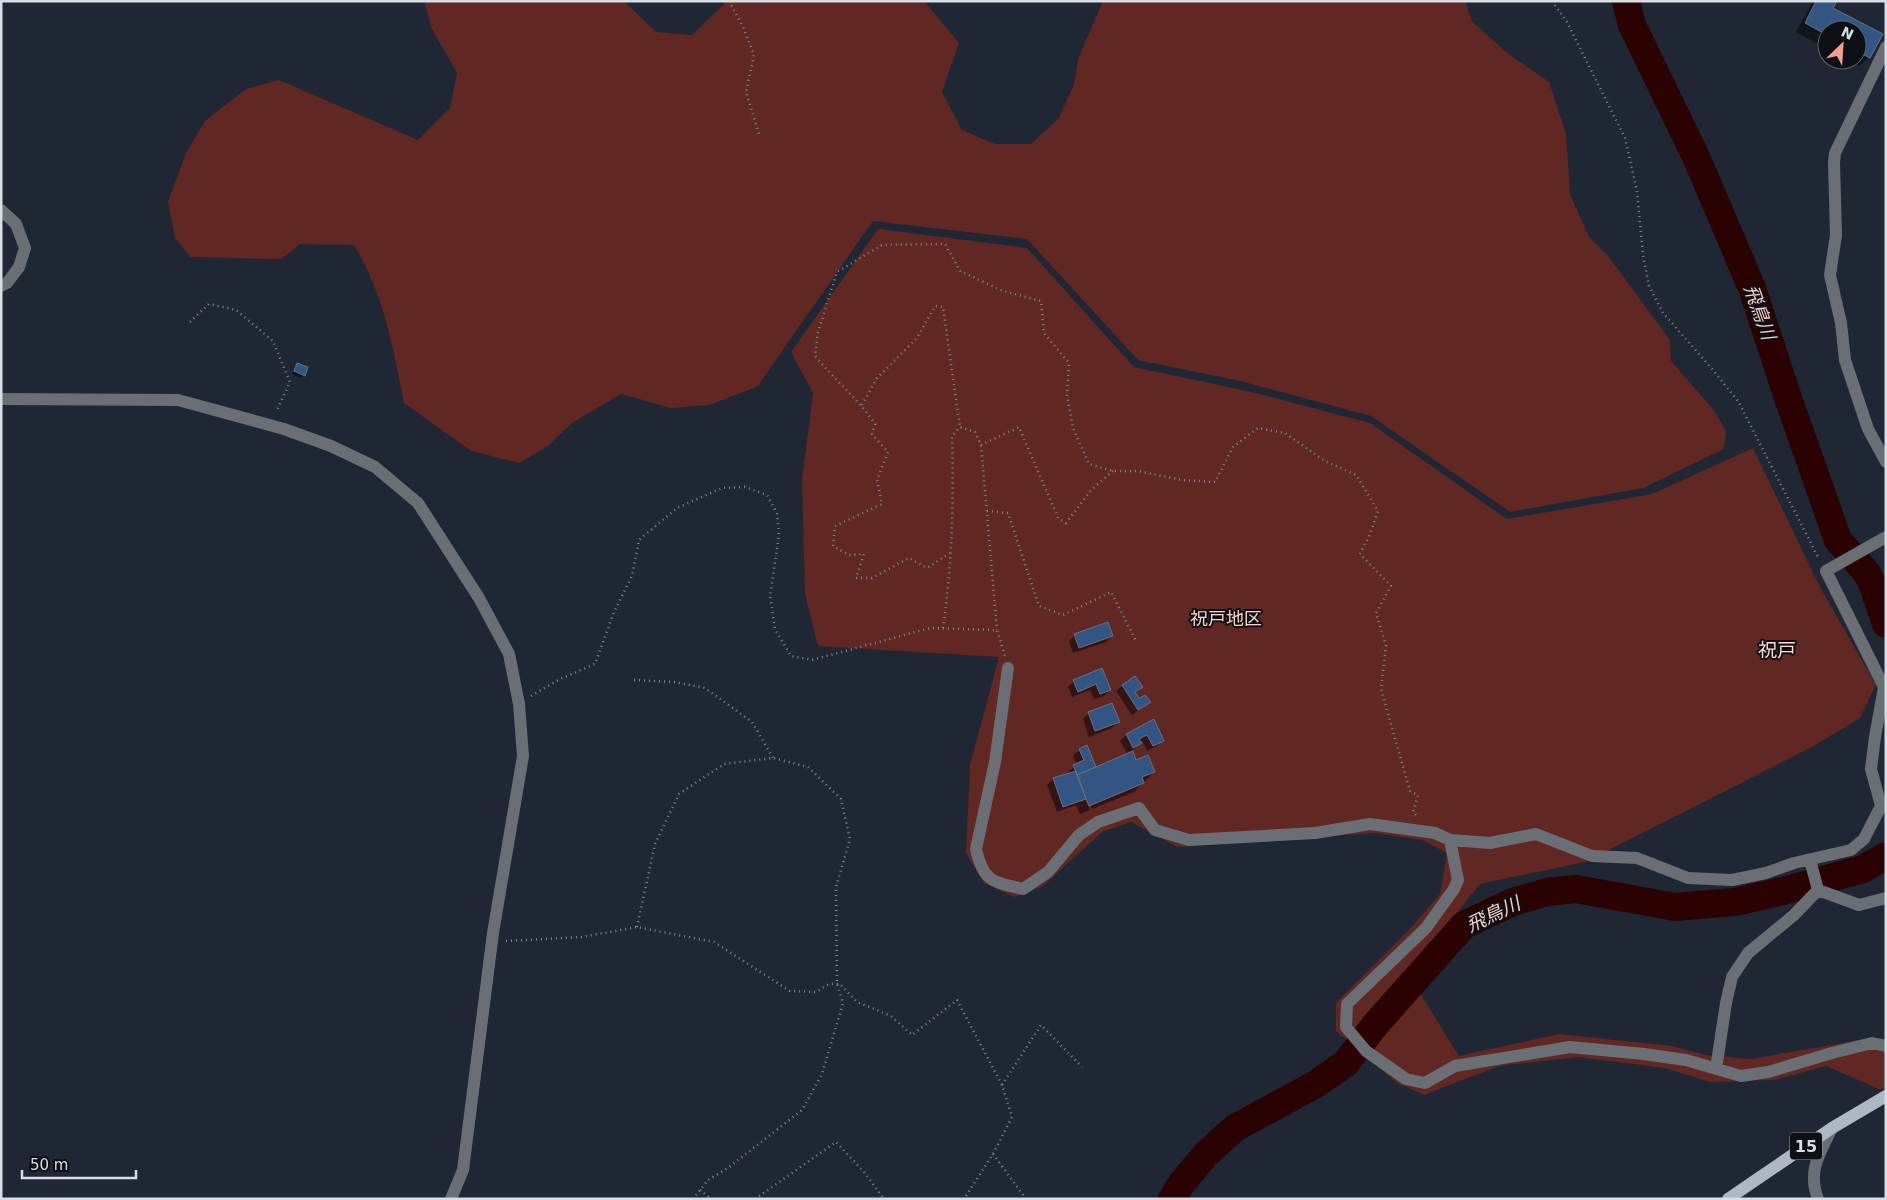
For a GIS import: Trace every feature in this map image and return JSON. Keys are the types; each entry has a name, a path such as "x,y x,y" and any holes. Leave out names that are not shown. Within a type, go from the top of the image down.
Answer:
{"main road":[{"name":"15","path":"1728,1199 1832,1128 1886,1096"}],"street":[{"path":"1886,47 1835,153 1836,235 1830,275 1841,323 1845,360 1868,429 1886,462"},
{"path":"1,210 16,224 25,248 19,267 7,284 1,286"},
{"path":"1,399 178,400 270,425 331,446 375,466 418,502 479,598 509,654 519,704 523,756 492,942 463,1170 451,1199"},
{"path":"1008,668 995,762 976,849 978,860 986,877 998,883 1022,889 1048,872 1079,835 1098,822 1139,808 1155,830 1189,840 1315,833 1370,824 1436,833 1450,840 1490,843 1536,834 1592,856 1637,858 1688,878 1732,880 1766,873 1794,863 1850,850 1864,839 1881,806 1871,769 1884,687 1826,571 1881,539"},
{"path":"1450,840 1458,880 1454,889 1426,928 1347,1004 1346,1027 1366,1051 1406,1079 1424,1083 1455,1066 1570,1047 1686,1060 1741,1076 1768,1072 1872,1043 1886,1046"},
{"path":"1810,860 1818,890"},
{"path":"1716,1069 1732,977 1748,953 1794,915 1818,890"},
{"path":"1818,890 1859,905 1886,898"},
{"path":"1818,1199 1813,1186 1814,1172 1832,1128"}],"path":[{"path":"729,1 744,27 754,55 746,92 759,134"},
{"path":"1552,1 1567,22 1625,138 1637,191 1642,255 1649,286 1663,313 1738,401 1826,571"},
{"path":"950,553 926,568 909,558 872,578 856,578 864,554 849,555 833,546 835,526 882,504 877,480 888,452 872,434 875,424 862,405 830,374 815,356 818,332 837,272 882,245 945,244 960,271 1003,292 1041,301 1044,333 1068,363 1067,396 1073,428 1090,464 1113,471 1137,471 1182,480 1215,482 1233,447 1258,428 1285,433 1325,461 1356,475 1378,511 1370,534 1360,554 1391,586 1376,613 1386,646 1382,689 1410,791 1418,795 1413,812 1419,817"},
{"path":"190,322 209,304 236,310 273,341 290,382 270,425"},
{"path":"862,405 877,378 917,338 935,306 943,307 960,427 952,436 953,474 950,553 943,628"},
{"path":"960,427 975,432 981,445 997,630 1008,668"},
{"path":"981,445 1019,427 1058,518 1066,523 1092,490 1113,471"},
{"path":"519,704 560,679 595,664 614,612 632,576 639,540 677,508 722,488 744,487 767,495 777,513 779,535 770,596 775,629 791,656 812,660 930,628 997,630"},
{"path":"987,510 1008,512 1039,606 1062,615 1111,592 1136,640"},
{"path":"634,680 674,682 705,688 752,722 772,758"},
{"path":"637,927 655,844 679,794 724,764 772,758 808,767 841,800 850,839 836,887 837,984 843,1003 822,1074 802,1110 728,1168 708,1180 693,1199"},
{"path":"492,942 582,936 637,927 714,942 767,975 790,992 816,992 829,984 840,984 857,1002 891,1016 912,1035 957,1000 1002,1085 1012,1117 993,1154 964,1199"},
{"path":"1002,1085 1041,1025 1082,1067"},
{"path":"755,1199 836,1142 864,1172 884,1199"},
{"path":"993,1154 1026,1199"},
{"path":"700,1190 710,1199"}],"green space":[{"path":"424,1 624,1 656,32 692,35 724,4 724,1 924,1 959,43 942,92 962,130 995,144 1031,144 1058,119 1074,85 1078,59 1103,1 1465,1 1472,21 1507,53 1549,82 1566,134 1570,194 1589,237 1609,257 1670,340 1671,361 1712,408 1726,431 1724,449 1643,488 1510,512 1371,416 1240,381 1138,360 1027,239 873,221 757,387 709,405 671,408 621,394 572,423 548,446 519,463 471,451 404,403 380,302 373,283 354,245 300,244 281,259 190,257 175,238 168,202 186,153 205,121 246,89 279,80 418,140 450,108 457,73 432,29"},
{"name":"祝戸地区","path":"878,229 1027,248 1134,367 1256,393 1370,423 1507,519 1652,494 1753,448 1820,587 1876,685 1860,718 1812,747 1585,862 1480,884 1408,974 1459,1056 1559,1034 1672,1046 1706,1055 1751,1059 1865,1039 1886,1041 1886,1086 1881,1090 1826,1066 1774,1080 1710,1082 1665,1068 1579,1057 1499,1066 1424,1095 1397,1083 1336,1031 1336,1003 1411,928 1440,894 1447,853 1422,840 1376,833 1177,847 1131,822 1102,832 1043,886 1014,897 984,883 966,853 970,765 999,657 818,646 805,594 802,480 813,393 791,352"}],"building":[{"path":"1816,1 1832,1 1836,3 1833,8 1856,20 1817,20 1817,30 1805,23"},
{"path":"1867,26 1883,34 1870,58 1867,56"},
{"path":"297,363 308,367 305,376 294,371"},
{"path":"1108,622 1113,636 1079,648 1074,634"},
{"path":"1102,668 1111,690 1100,694 1096,684 1078,692 1073,680"},
{"path":"1135,676 1143,687 1135,692 1139,698 1145,695 1151,702 1138,710 1122,685"},
{"path":"1112,703 1120,722 1095,731 1088,712"},
{"path":"1154,719 1164,741 1153,746 1147,735 1139,739 1142,743 1133,748 1126,734"},
{"path":"1087,745 1096,767 1077,775 1073,765 1084,760 1079,749"},
{"path":"1133,751 1136,760 1148,755 1155,772 1142,777 1144,783 1089,806 1077,775"},
{"path":"1076,771 1086,799 1063,807 1053,778"}],"waterway":[{"name":"飛鳥川","path":"1626,1 1632,25 1697,159 1752,288 1838,540 1866,572 1872,583 1886,624"},
{"name":"飛鳥川","path":"1172,1199 1181,1184 1206,1154 1235,1128 1316,1084 1346,1063 1375,1025 1464,925 1513,902 1547,892 1576,889 1675,907 1735,902 1863,869 1886,856"}],"district":[{"name":"祝戸","path":"1777,650"}]}
